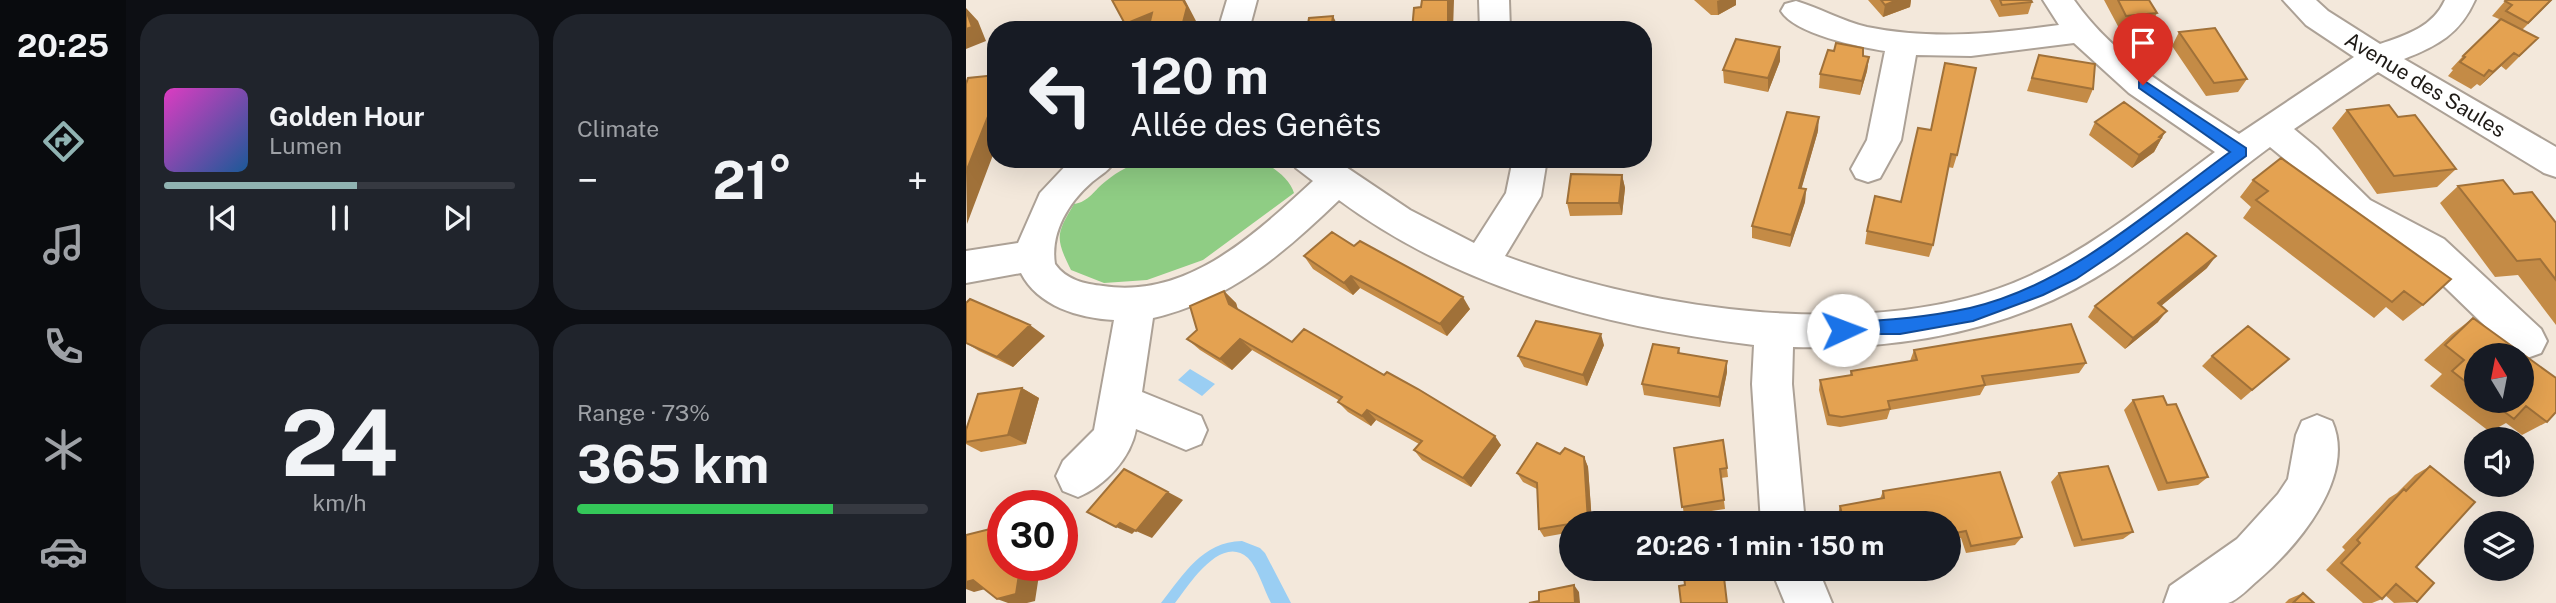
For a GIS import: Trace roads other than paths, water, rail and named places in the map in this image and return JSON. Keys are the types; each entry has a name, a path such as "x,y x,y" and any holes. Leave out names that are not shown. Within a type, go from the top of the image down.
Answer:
{"street":[{"path":"1235,21 1240,0"},
{"path":"1494,0 1495,21"},
{"path":"2058,0 2080,32 2121,69 2241,152"},
{"name":"Avenue des Saules","path":"2298,0 2317,18 2378,58 2556,164"},
{"path":"1087,168 1073,179 1045,215 1034,255 1040,273 1053,286 1072,297 1097,302 1136,304 1177,295 1217,277 1273,237 1323,169 1401,223 1481,263 1549,289 1620,309 1719,326 1774,329 1900,327 1973,314 2002,305 2070,274 2271,129 2378,58 2434,33 2457,8 2460,0"},
{"path":"1796,11 1838,31 1902,44 1985,44 2080,32"},
{"path":"1868,169 1884,139 1902,44"},
{"path":"2271,129 2305,157 2357,210 2431,250 2527,341"},
{"path":"1481,263 1523,196 1528,168"},
{"path":"966,267 1034,255"},
{"path":"1078,475 1113,440 1136,304"},
{"path":"1774,329 1772,384 1782,511"},
{"path":"1121,402 1186,430"},
{"path":"2187,603 2238,567 2286,520 2305,491 2314,462 2317,435"},
{"path":"1799,581 1809,603"}],"water":[{"path":"1190,369 1215,384 1202,396 1178,380"},
{"path":"1242,541 1260,548 1265,553 1291,603 1271,603 1252,562 1238,552 1227,552 1206,565 1175,603 1161,603 1186,571 1205,553 1228,543"}]}
